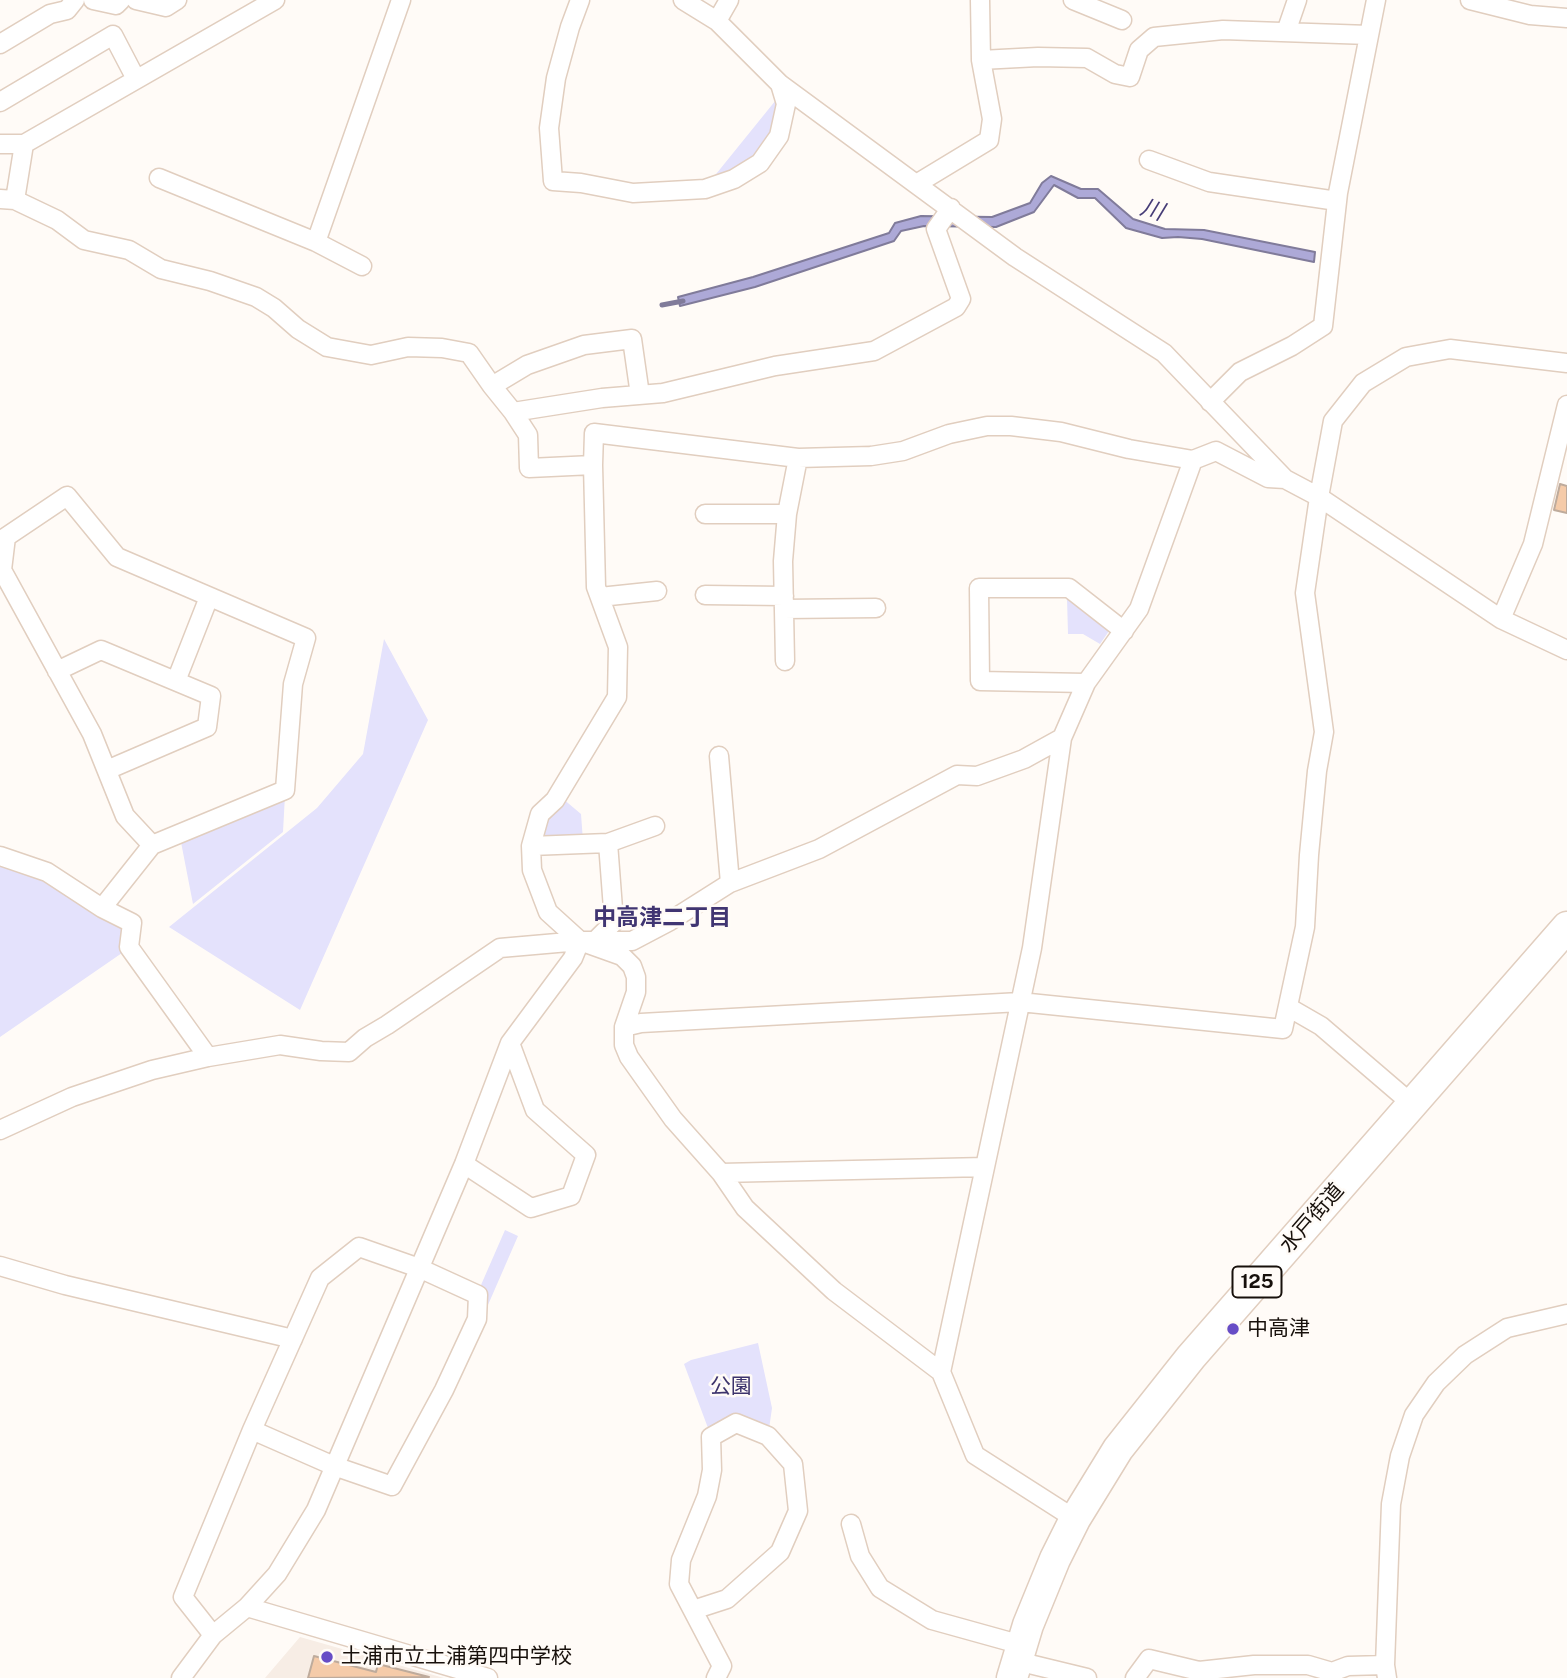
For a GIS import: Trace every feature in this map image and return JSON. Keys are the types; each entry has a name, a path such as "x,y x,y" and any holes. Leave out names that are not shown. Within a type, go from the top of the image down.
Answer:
{"highway":[{"name":"水戸街道","path":"1017,1661 1044,1584 1075,1520 1118,1449 1163,1390 1567,927"}],"street":[{"path":"0,44 50,14 67,10 75,0"},
{"path":"93,0 117,5 121,0"},
{"path":"136,0 166,7 177,0"},
{"path":"0,144 24,144 275,0"},
{"path":"316,242 401,0"},
{"path":"580,0 569,27 556,78 550,128 553,181 581,183 632,193 705,189 734,179 760,163 779,136 786,104 780,83"},
{"path":"683,0 717,21 780,83 1015,257 1164,353 1285,479 1319,497 1501,619 1567,650"},
{"path":"717,21 729,0"},
{"path":"918,183 989,140 992,119 981,61 980,0"},
{"path":"1073,0 1122,20"},
{"path":"1286,32 1297,0"},
{"path":"1210,401 1240,372 1292,346 1323,326 1337,201 1376,0"},
{"path":"1470,0 1530,15 1567,18"},
{"path":"981,61 1038,57 1087,58 1115,74 1130,77 1139,50 1154,37 1223,30 1369,35"},
{"path":"0,102 113,35 136,79"},
{"path":"24,144 8,199 57,220 84,240 129,250 161,269 210,281 256,297 274,308 298,330 327,347 371,355 408,347 442,348 469,353 528,435 529,468 593,465"},
{"path":"1149,160 1209,182 1337,201"},
{"path":"159,178 316,242 362,266"},
{"path":"513,412 663,393 775,366 874,351 956,307 961,299 936,229 951,208"},
{"path":"492,386 527,365 584,345 632,339 640,395"},
{"path":"624,1027 654,1023 1020,1002 1283,1029 1305,927 1314,795 1324,732 1305,593 1333,421 1363,383 1406,357 1450,349 1567,363"},
{"path":"1501,619 1559,474 1567,405"},
{"path":"1075,1520 975,1455 941,1372 834,1291 745,1208 721,1173 673,1119 629,1057 624,1045 624,1027 636,992 636,977 632,966 622,956 587,942 548,912 532,870 531,846 540,814 555,800 617,696 618,647 596,587 594,433 798,458 871,456 903,451 949,434 987,426 1012,426 1060,432 1129,449 1193,460 1216,451 1268,478 1285,479"},
{"path":"785,661 783,561 787,514 798,458"},
{"path":"941,1372 1032,948 1062,738 1086,683 1139,609 1193,460"},
{"path":"102,908 152,845 285,790 293,684 306,638 117,557 67,496 6,537 2,570 92,734 125,816 152,845"},
{"path":"705,514 787,514"},
{"path":"1086,683 980,681 979,588 1069,588 1124,631"},
{"path":"600,597 657,591"},
{"path":"705,595 876,608"},
{"path":"176,681 209,597"},
{"path":"57,671 101,650 211,696 207,727 107,770"},
{"path":"0,1130 72,1097 152,1070 208,1057 280,1045 349,1052 365,1038 499,948 632,942 670,922 730,883 819,849 957,775 977,776 1024,759 1062,738"},
{"path":"719,756 730,883"},
{"path":"531,846 608,843 655,826"},
{"path":"181,1678 213,1635 247,1607 277,1574 316,1510 464,1164 510,1044 573,958 587,942 614,922 608,843"},
{"path":"0,856 47,872 102,908 132,923 129,947 208,1057"},
{"path":"1288,1007 1321,1026 1412,1104"},
{"path":"464,1164 531,1208 571,1196 586,1155 535,1110 510,1044"},
{"path":"721,1173 985,1167"},
{"path":"213,1635 183,1597 252,1430 320,1278 359,1247 419,1268 478,1295 477,1319 444,1390 393,1486 334,1466 252,1430"},
{"path":"0,1266 117,1298 293,1339"},
{"path":"1135,1678 1149,1659 1199,1671 1254,1665 1308,1665 1332,1672 1348,1666 1386,1672 1391,1504 1400,1456 1414,1415 1436,1382 1465,1356 1507,1328 1567,1314"},
{"path":"693,1610 727,1599 780,1552 799,1511 793,1464 768,1436 736,1423 711,1437 712,1470 706,1496 681,1560 679,1584 722,1666 716,1678"},
{"path":"851,1524 860,1556 880,1588 932,1620 1017,1661 1087,1678"},
{"path":"247,1607 488,1678"}],"shaded area":[{"path":"1051,176 1081,189 1098,189 1133,219 1165,229 1204,230 1315,252 1314,262 1202,239 1162,238 1126,228 1095,198 1078,198 1054,185 1034,212 996,227 924,226 901,231 894,241 755,287 680,306 678,297 753,277 889,233 895,223 921,216 992,217 1030,203 1042,183"},
{"name":"土浦市立土浦第四中学校","path":"300,1637 444,1678 265,1678"}],"green space":[{"path":"780,95 764,166 708,184"},
{"path":"1067,598 1109,631 1100,644 1083,634 1068,634"},
{"path":"384,639 428,720 300,1010 169,927 317,808 363,754"},
{"path":"285,795 283,832 193,904 180,837"},
{"path":"562,798 581,814 583,841 536,842 545,817"},
{"path":"0,861 43,877 126,927 122,953 0,1037"},
{"path":"505,1230 518,1236 481,1321 481,1285"},
{"name":"公園","path":"758,1343 772,1408 768,1436 736,1422 711,1436 684,1364"}],"building":[{"path":"1560,484 1567,486 1567,513 1554,510"},
{"path":"314,1656 376,1672 378,1664 429,1677 308,1678"}],"waterway":[{"name":"川","path":"662,305 683,301"}],"place":[{"name":"中高津","path":"1233,1329"},
{"name":"土浦市立土浦第四中学校","path":"327,1657"}],"district":[{"name":"中高津二丁目","path":"662,918"}]}
